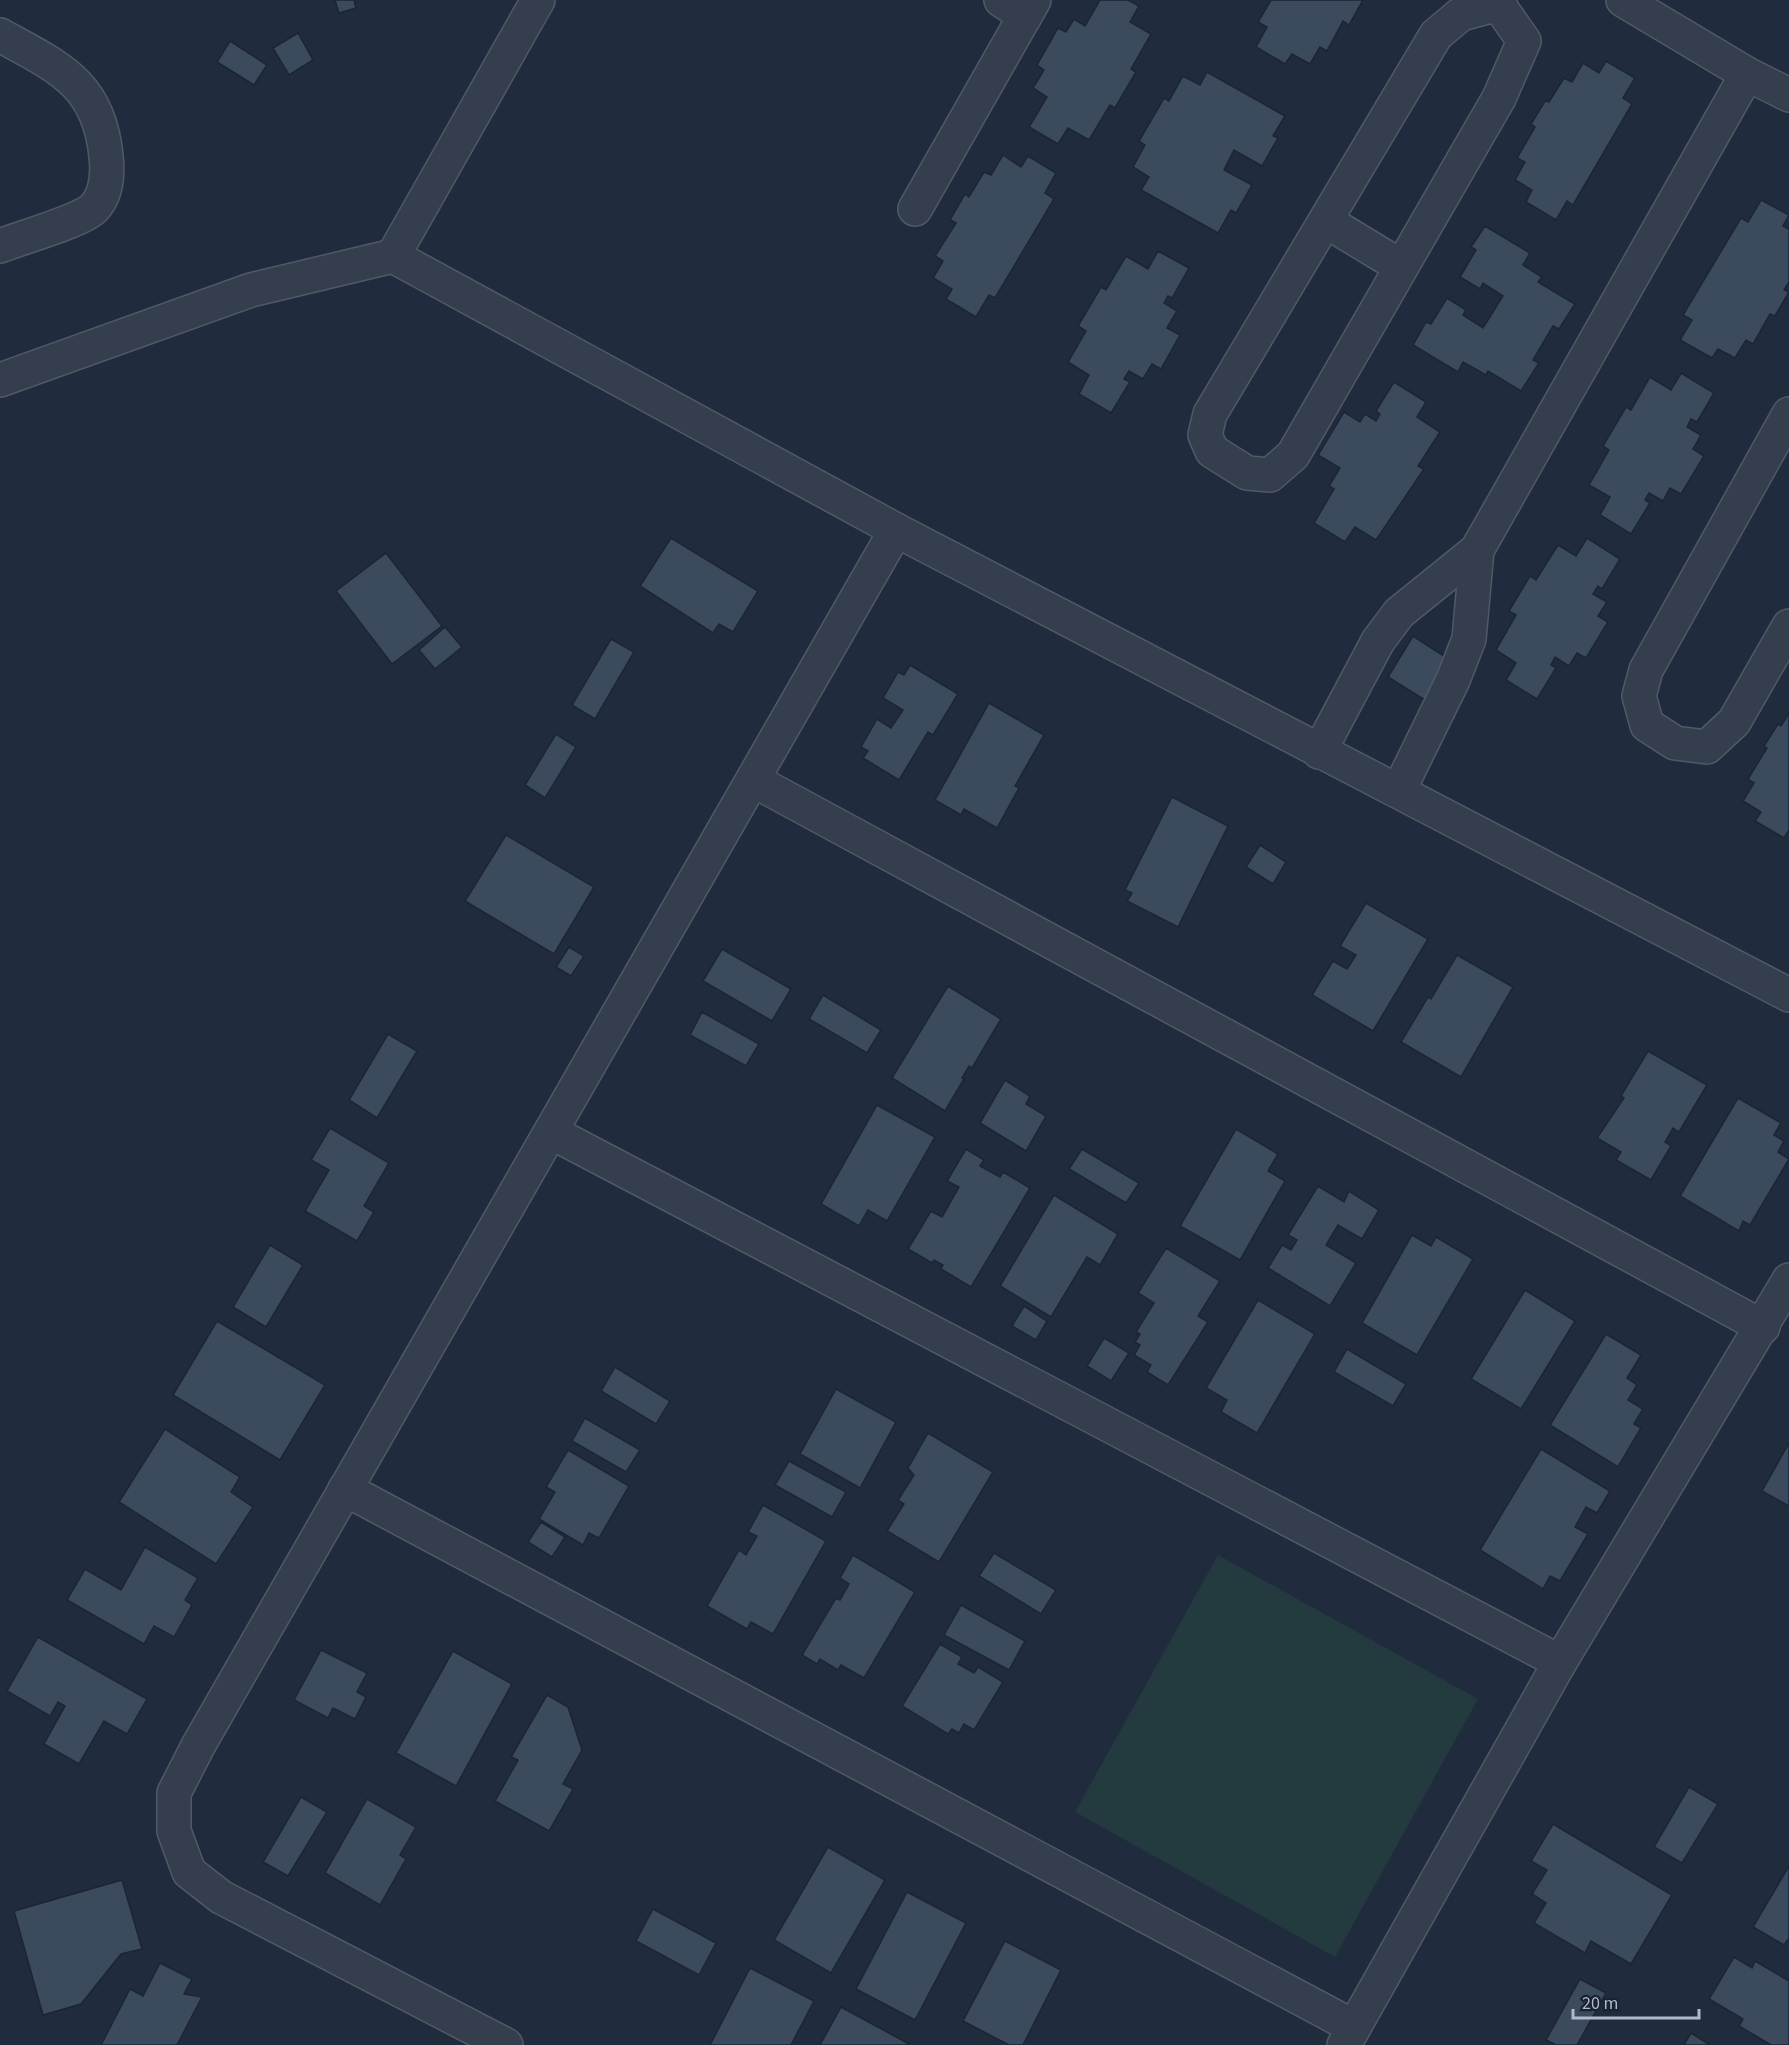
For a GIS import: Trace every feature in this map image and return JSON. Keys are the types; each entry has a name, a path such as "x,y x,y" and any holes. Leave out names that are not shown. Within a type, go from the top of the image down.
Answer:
{"street":[{"path":"393,256 538,0"},
{"path":"1623,0 1747,74 1789,95"},
{"path":"1499,2 1524,41 1499,98 1293,455 1270,475 1247,473 1212,451 1205,435 1210,414 1436,35 1461,14 1499,2"},
{"path":"915,209 1020,5"},
{"path":"0,35 60,68 78,84 91,103 104,132 107,166 105,193 88,213 0,246"},
{"path":"1319,752 1378,641 1399,613 1478,550 1747,74"},
{"path":"1326,221 1400,266"},
{"path":"0,380 251,290 393,256 896,530 1789,995"},
{"path":"1789,414 1647,670 1639,696 1647,725 1675,743 1707,747 1734,722 1789,626"},
{"path":"506,2045 221,1897 189,1872 174,1831 174,1793 345,1490 896,530"},
{"path":"1399,790 1453,680 1468,639 1478,550"},
{"path":"753,780 1762,1327"},
{"path":"551,1132 1560,1662"},
{"path":"345,1490 1349,2036 1560,1662 1789,1280"}],"green space":[{"path":"1218,1555 1478,1699 1335,1957 1075,1812"}],"building":[{"path":"335,0 354,0 356,8 339,13"},
{"path":"1100,0 1128,0 1139,6 1130,22 1151,34 1131,69 1136,72 1115,108 1110,105 1089,140 1068,128 1058,144 1029,127 1047,97 1033,88 1044,70 1037,65 1058,28 1066,32 1074,19 1085,26"},
{"path":"1271,0 1363,0 1349,25 1343,21 1327,51 1320,47 1310,64 1292,54 1285,64 1256,47 1267,27 1258,22"},
{"path":"298,33 313,60 289,75 273,48"},
{"path":"230,41 267,65 254,85 217,62"},
{"path":"1606,61 1635,78 1623,98 1632,104 1573,205 1567,201 1556,220 1526,202 1532,190 1515,180 1525,162 1517,158 1535,127 1531,124 1545,101 1549,102 1564,78 1572,82 1583,63 1599,73"},
{"path":"1207,72 1285,116 1273,136 1278,138 1262,166 1234,150 1224,170 1252,185 1236,213 1231,210 1218,233 1141,190 1149,177 1133,167 1145,145 1139,141 1164,98 1169,101 1183,76 1200,85"},
{"path":"1003,155 1021,167 1028,156 1056,173 1045,193 1054,199 995,298 989,295 976,317 946,299 952,289 933,278 943,261 935,256 956,223 950,220 965,194 969,197 984,172 991,175"},
{"path":"1761,200 1789,215 1783,226 1789,229 1789,282 1784,290 1789,292 1775,316 1770,314 1753,344 1746,340 1735,358 1718,349 1712,358 1680,340 1692,320 1683,315 1741,218 1748,222"},
{"path":"1485,226 1530,253 1523,265 1542,277 1538,282 1575,304 1559,329 1553,326 1533,360 1539,363 1521,391 1488,371 1486,375 1463,362 1458,372 1413,345 1426,322 1431,324 1447,298 1466,310 1463,315 1483,328 1503,296 1483,283 1480,289 1460,277 1476,250 1471,247"},
{"path":"1158,251 1189,268 1172,298 1168,296 1164,303 1177,311 1167,328 1180,335 1161,369 1152,364 1143,379 1129,371 1124,379 1130,382 1111,413 1079,394 1089,375 1068,362 1086,331 1078,326 1101,287 1106,290 1126,256 1148,269"},
{"path":"1681,373 1714,393 1697,422 1691,419 1687,427 1701,435 1693,449 1704,456 1681,494 1670,488 1663,501 1649,493 1645,500 1650,503 1631,534 1600,515 1610,497 1589,485 1609,450 1603,446 1626,407 1631,410 1650,377 1671,390"},
{"path":"1394,382 1426,402 1417,417 1440,432 1418,466 1424,469 1376,540 1355,527 1345,542 1314,523 1334,489 1329,486 1340,468 1318,455 1344,412 1360,422 1365,414 1376,421 1380,414 1376,411"},
{"path":"671,538 758,591 733,632 719,624 713,633 640,586"},
{"path":"1587,538 1620,559 1602,589 1598,586 1593,594 1607,602 1598,616 1608,622 1586,658 1577,653 1569,666 1555,657 1551,665 1556,668 1537,699 1506,680 1516,663 1496,650 1516,615 1509,611 1530,576 1536,580 1558,545 1576,556"},
{"path":"386,553 442,626 392,664 336,591"},
{"path":"445,627 462,647 435,669 419,650"},
{"path":"1413,636 1453,662 1428,702 1388,677"},
{"path":"611,639 634,652 595,719 572,705"},
{"path":"910,665 958,694 933,735 928,732 899,780 863,758 868,751 861,747 877,719 891,728 903,710 883,698 898,672 904,675"},
{"path":"989,703 1044,735 1015,786 1019,788 997,828 964,809 961,815 935,800"},
{"path":"1789,713 1789,830 1784,838 1755,821 1761,812 1743,801 1754,783 1748,779 1767,748 1764,746 1778,724 1781,726"},
{"path":"556,734 576,747 545,798 525,785"},
{"path":"1172,797 1228,826 1178,927 1127,901 1132,893 1125,890"},
{"path":"506,835 594,887 554,954 465,901"},
{"path":"1260,845 1286,862 1273,884 1246,867"},
{"path":"1366,903 1428,939 1373,1031 1312,995 1333,961 1347,969 1356,955 1340,946"},
{"path":"569,947 584,956 571,976 556,967"},
{"path":"722,949 791,989 772,1021 703,981"},
{"path":"1457,955 1513,987 1461,1077 1401,1042 1428,997 1431,999"},
{"path":"948,986 1001,1019 972,1068 969,1066 945,1111 892,1078"},
{"path":"823,995 881,1030 867,1053 809,1019"},
{"path":"702,1012 759,1044 746,1066 690,1035"},
{"path":"388,1034 417,1051 377,1118 349,1100"},
{"path":"1648,1051 1707,1085 1679,1132 1673,1128 1665,1142 1671,1146 1651,1180 1616,1160 1621,1152 1597,1138 1624,1098 1621,1096"},
{"path":"1005,1080 1030,1096 1026,1104 1046,1116 1026,1151 980,1123"},
{"path":"1738,1098 1781,1123 1774,1135 1784,1141 1778,1152 1789,1159 1750,1225 1743,1221 1739,1231 1680,1196"},
{"path":"877,1105 935,1137 887,1221 868,1210 859,1226 821,1204"},
{"path":"330,1128 389,1163 364,1206 374,1212 357,1241 305,1211 329,1170 311,1160"},
{"path":"1236,1129 1278,1154 1268,1171 1285,1181 1240,1260 1180,1226"},
{"path":"966,1149 984,1160 980,1166 1000,1177 1003,1172 1030,1188 971,1287 941,1269 943,1265 934,1260 932,1263 908,1249 931,1211 942,1217 959,1187 947,1181"},
{"path":"1082,1149 1139,1183 1126,1203 1069,1169"},
{"path":"1318,1186 1344,1202 1349,1191 1379,1210 1362,1239 1338,1225 1326,1245 1356,1263 1330,1306 1268,1268 1282,1245 1291,1250 1297,1240 1288,1235"},
{"path":"1054,1195 1118,1234 1100,1265 1087,1257 1051,1317 1000,1286"},
{"path":"1412,1235 1431,1246 1436,1237 1473,1259 1417,1355 1362,1323"},
{"path":"270,1245 303,1265 266,1327 233,1307"},
{"path":"1166,1248 1220,1281 1198,1316 1208,1322 1168,1385 1147,1372 1151,1365 1134,1355 1140,1345 1135,1342 1140,1334 1136,1332 1154,1303 1138,1293"},
{"path":"1525,1290 1575,1321 1521,1409 1471,1379"},
{"path":"1258,1300 1315,1334 1257,1433 1221,1412 1227,1400 1206,1388"},
{"path":"1024,1306 1047,1321 1036,1340 1012,1326"},
{"path":"217,1321 325,1385 280,1460 173,1395"},
{"path":"1606,1334 1641,1355 1627,1378 1637,1385 1628,1400 1643,1409 1634,1424 1641,1428 1618,1467 1550,1425"},
{"path":"1104,1338 1129,1353 1111,1381 1087,1366"},
{"path":"1347,1349 1406,1384 1393,1406 1334,1372"},
{"path":"615,1367 670,1401 656,1424 601,1391"},
{"path":"836,1389 896,1422 860,1488 800,1454"},
{"path":"585,1418 640,1450 626,1472 572,1441"},
{"path":"165,1429 240,1477 231,1492 253,1507 216,1564 119,1502"},
{"path":"928,1433 993,1472 939,1562 887,1531 904,1504 898,1500 914,1475 908,1468"},
{"path":"1789,1443 1789,1506 1762,1491"},
{"path":"1541,1449 1610,1491 1597,1513 1586,1507 1575,1527 1588,1534 1560,1581 1550,1576 1543,1589 1480,1550"},
{"path":"568,1450 629,1486 599,1538 589,1533 583,1545 539,1519 555,1492 546,1487"},
{"path":"789,1461 846,1492 832,1517 775,1485"},
{"path":"763,1505 826,1541 773,1634 751,1622 747,1629 707,1606 739,1550 746,1555 757,1536 748,1532"},
{"path":"541,1522 565,1537 552,1557 528,1542"},
{"path":"145,1547 198,1578 185,1600 192,1605 174,1637 154,1626 144,1644 67,1600 85,1569 121,1590"},
{"path":"994,1553 1056,1590 1041,1614 979,1576"},
{"path":"853,1555 915,1592 864,1678 841,1665 838,1670 820,1659 817,1664 802,1655 836,1598 840,1600 849,1584 840,1578"},
{"path":"961,1605 1025,1641 1009,1670 944,1635"},
{"path":"38,1637 147,1699 127,1734 104,1721 79,1764 44,1744 65,1706 58,1702 50,1716 7,1691"},
{"path":"940,1644 962,1657 958,1664 974,1673 978,1667 1003,1682 974,1730 964,1724 959,1733 952,1729 948,1734 902,1706"},
{"path":"321,1650 367,1673 357,1692 366,1697 355,1719 333,1708 328,1718 294,1700"},
{"path":"453,1651 512,1684 456,1786 396,1753"},
{"path":"547,1695 568,1707 582,1750 563,1784 573,1789 549,1831 495,1801 518,1760 511,1757"},
{"path":"1689,1787 1718,1804 1682,1863 1654,1847"},
{"path":"301,1797 327,1812 288,1876 263,1862"},
{"path":"367,1799 416,1827 400,1855 406,1859 380,1905 325,1873"},
{"path":"1553,1824 1672,1895 1631,1964 1591,1941 1585,1953 1534,1923 1546,1903 1532,1894 1547,1870 1531,1861"},
{"path":"828,1847 885,1880 831,1973 774,1940"},
{"path":"1789,1866 1789,1938 1784,1945 1753,1927"},
{"path":"122,1880 142,1949 121,1954 81,2004 43,2015 14,1911"},
{"path":"907,1892 966,1923 915,2020 856,1989"},
{"path":"653,1909 716,1943 699,1975 636,1941"},
{"path":"1005,1941 1061,1970 1023,2045 1009,2045 963,2021"},
{"path":"1734,1957 1752,1968 1755,1961 1789,1981 1789,2045 1771,2045 1739,2026 1743,2019 1709,1999"},
{"path":"160,1963 192,1979 184,1994 202,1997 177,2045 101,2045 130,1989 143,1996"},
{"path":"750,1968 814,2001 791,2045 710,2045"},
{"path":"1580,1979 1606,1993 1577,2045 1556,2045 1546,2040"},
{"path":"841,2007 909,2044 820,2045"},
{"path":"1691,2033 1710,2045 1684,2045"}]}
